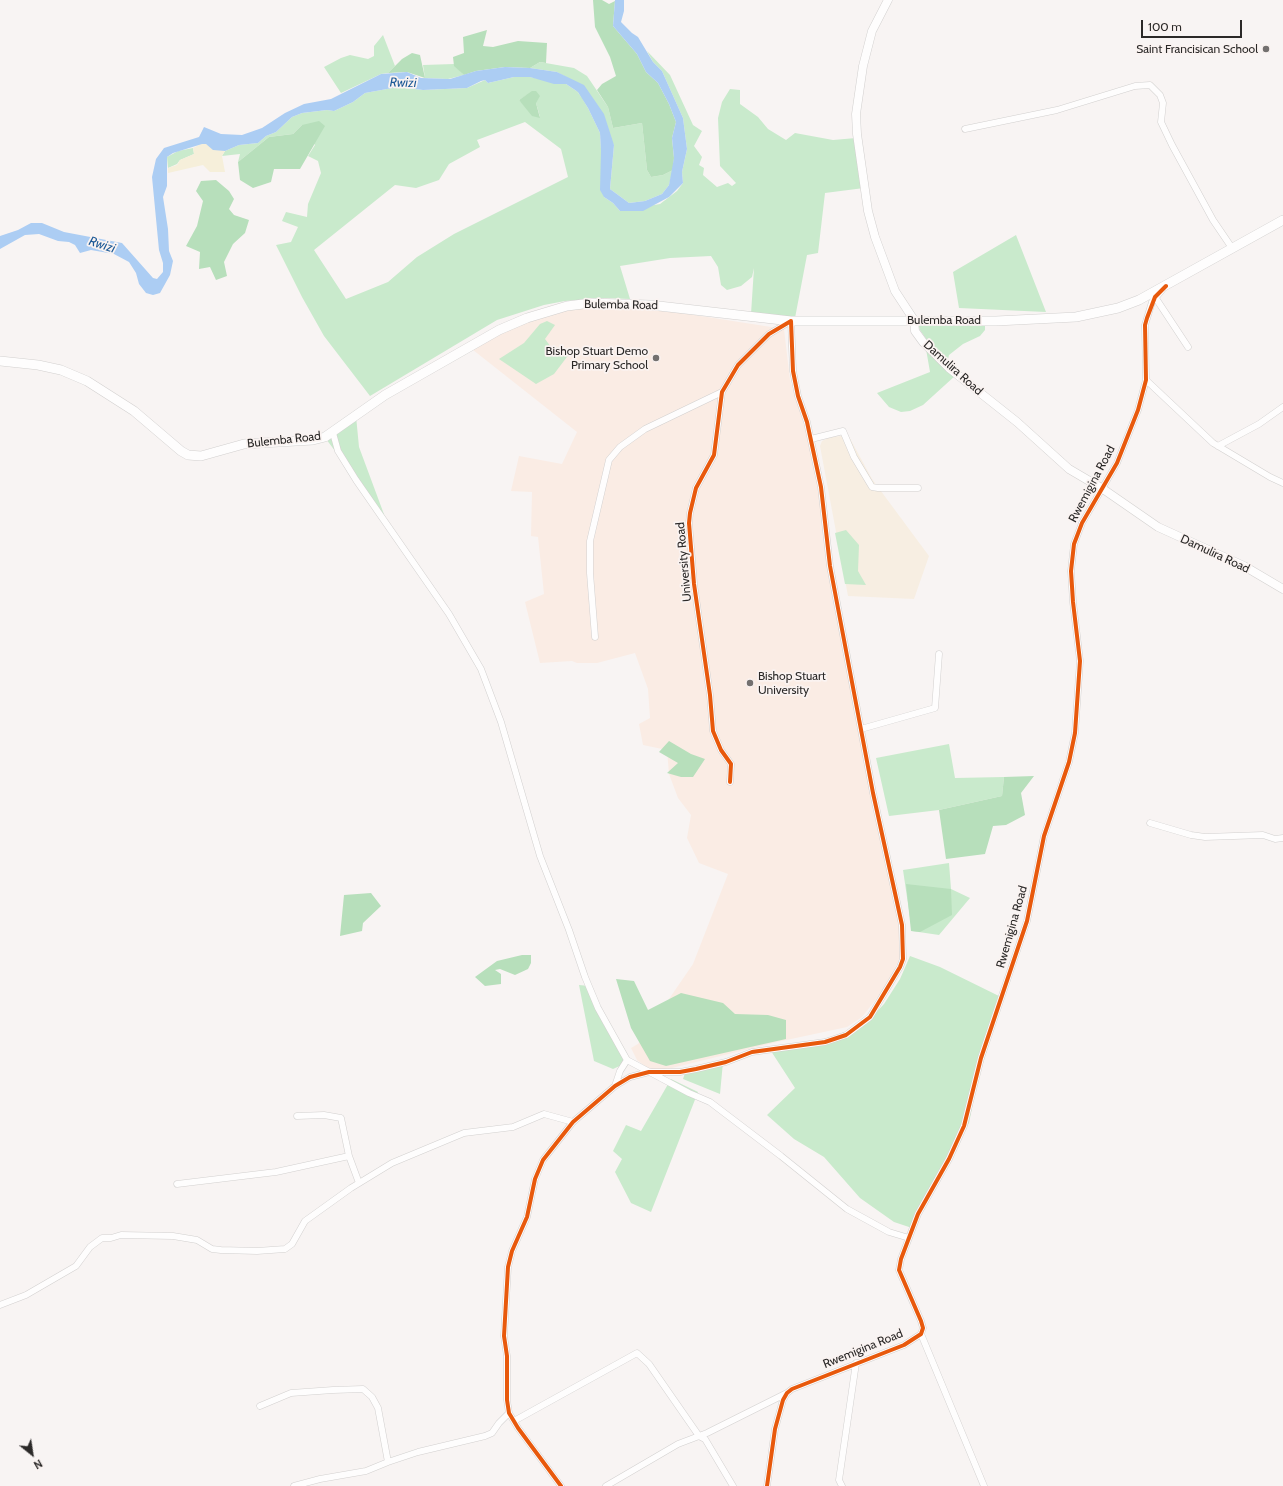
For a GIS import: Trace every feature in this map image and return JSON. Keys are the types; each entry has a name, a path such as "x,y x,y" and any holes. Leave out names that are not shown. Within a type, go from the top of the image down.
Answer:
{"main road":[{"name":"Bulemba Road","path":"0,361 38,365 61,370 87,381 134,411 181,451 195,457 244,444 313,440 325,437 333,433 385,395 499,330 527,318 566,306 591,303 686,307 791,321 996,321 1076,316 1118,308 1166,286 1283,220"}],"street":[{"name":"Damulira Road","path":"888,0 872,31 863,66 856,114 857,134 868,211 875,237 895,291 914,320 915,331 923,342 945,364 1017,422 1069,469 1103,489 1158,527 1244,566 1283,589"},
{"path":"965,129 1057,110 1136,86 1150,85 1160,95 1163,103 1161,122 1172,145 1213,220 1232,248"},
{"name":"Rwemigina Road","path":"606,1486 678,1444 699,1436 787,1393 792,1389 904,1344 921,1334 923,1328 921,1322 899,1270 901,1259 918,1214 949,1159 964,1126 981,1058 1027,921 1044,836 1069,762 1075,732 1080,661 1073,602 1073,553 1077,535 1082,523 1103,489 1129,436 1146,380 1146,325 1155,297 1166,286"},
{"path":"1155,297 1188,347"},
{"path":"561,1486 509,1413 507,1400 507,1356 504,1336 508,1267 512,1251 527,1216 538,1170 553,1145 573,1122 615,1086 630,1078 650,1072 680,1072 726,1062 752,1052 834,1040 859,1027 870,1017 902,959 903,938 830,566 821,487 811,439 798,396 793,371 791,321"},
{"name":"University Road","path":"730,782 731,764 721,750 713,731 710,695 694,584 689,523 696,488 714,455 722,392 738,365 769,334 791,321"},
{"path":"1146,380 1204,435 1218,446 1270,477 1283,483"},
{"path":"595,637 590,573 590,541 603,479 609,460 620,447 645,429 722,392"},
{"path":"1218,446 1259,424 1283,407"},
{"path":"811,439 842,431 854,457 872,487 918,488"},
{"path":"333,433 338,451 356,480 449,614 481,669 501,722 540,856 585,977 598,1008 627,1060 689,1093 710,1102 847,1209 889,1232 909,1238"},
{"path":"861,729 934,708 939,654"},
{"path":"1150,823 1191,835 1205,837 1263,835 1275,839 1283,838"},
{"path":"615,1086 620,1071 627,1060"},
{"path":"0,1306 26,1295 76,1266 90,1247 102,1238 111,1238 121,1235 173,1236 197,1240 212,1249 257,1251 285,1249 292,1244 305,1221 359,1183 392,1163 464,1133 513,1127 544,1114 573,1122"},
{"path":"297,1116 324,1115 341,1118 349,1156 359,1183"},
{"path":"177,1184 276,1172 349,1156"},
{"path":"921,1334 984,1486"},
{"path":"514,1421 637,1353 650,1364 699,1436 705,1439 733,1486"},
{"path":"842,1486 839,1480 856,1364"},
{"path":"260,1406 291,1393 362,1389 372,1397 378,1408 388,1462"},
{"path":"767,1486 775,1429 783,1400 787,1393"},
{"path":"294,1486 320,1479 366,1471 418,1452 485,1436 492,1433 509,1413"}],"shaded area":[{"name":"Bishop Stuart University","path":"606,307 675,312 784,329 790,380 809,440 902,936 900,957 888,984 862,1017 847,1027 777,1042 672,1068 656,1070 646,1067 637,1060 631,1048 638,1044 693,964 728,874 699,863 687,838 691,815 678,798 669,774 667,750 643,745 639,724 650,718 648,689 635,653 597,663 577,663 572,661 540,663 525,602 544,594 538,537 531,536 532,492 511,491 519,456 562,464 577,432 468,346 561,309"},
{"path":"847,433 872,479 929,556 914,599 848,596 820,446 822,441 830,437 841,436"}],"green space":[{"path":"593,0 602,0 609,4 615,1 613,26 637,54 646,72 658,83 669,104 676,122 672,138 674,158 673,170 663,175 651,177 647,170 642,123 613,128 608,107 597,90 602,84 616,76 610,57 595,27"},
{"path":"487,30 483,46 493,47 518,41 547,43 546,63 540,62 530,68 505,67 476,71 464,75 454,66 453,57 464,53 463,37"},
{"path":"383,35 395,66 388,73 381,74 341,93 324,67 350,55 368,59 374,56 374,46"},
{"path":"647,51 670,75 693,125 702,131 694,146 702,157 699,165 704,168 703,175 717,187 728,183 732,186 736,183 720,166 718,118 722,102 730,89 740,90 740,104 758,117 768,129 786,140 795,133 833,140 856,138 864,188 825,193 818,253 807,255 795,318 751,314 754,268 752,277 741,286 727,290 721,285 718,267 711,256 670,258 620,266 630,299 605,298 565,301 544,305 497,320 370,396 324,336 302,297 276,245 291,242 298,227 282,221 286,212 307,217 308,204 321,173 318,161 308,156 315,145 302,125 293,134 269,137 238,162 240,154 222,156 225,151 239,145 258,143 266,136 276,132 292,117 302,113 327,110 334,111 353,102 365,93 398,87 423,90 467,88 485,80 488,83 514,77 530,77 566,84 578,92 588,108 600,133 604,197 613,203 620,211 660,204 677,191 683,183 682,172 687,149 683,118 662,71 653,62","holes":["527,95 536,103 540,117 519,100","525,122 561,149 568,177 454,234 417,257 388,282 346,299 314,250 395,185 416,188 439,180 449,164 480,147 477,140"]},
{"path":"412,53 420,55 425,78 407,72 388,73 402,59"},
{"path":"540,62 574,68 587,76 608,107 613,128 642,123 647,170 651,177 663,175 673,170 669,185 662,194 645,201 629,203 610,189 614,145 568,78 557,72 530,68"},
{"path":"454,64 464,75 448,79 425,78 423,65"},
{"path":"532,91 536,91 540,96 536,103 540,118 532,116 519,100"},
{"path":"319,121 325,126 300,169 274,169 271,182 253,188 240,180 238,162 269,137 293,134 302,125"},
{"path":"193,148 194,154 180,160 177,164 168,168 167,157 178,151"},
{"path":"216,180 229,191 234,199 229,209 234,215 249,220 245,233 233,244 224,262 227,276 216,280 210,267 199,269 200,252 186,246 197,226 203,201 196,191 201,181"},
{"path":"1016,235 1046,312 959,308 953,272"},
{"path":"985,320 985,330 980,336 963,344 949,355 948,359 929,343 920,330 917,321"},
{"path":"547,321 555,325 545,339 551,347 573,349 554,374 536,384 499,359 524,343 540,324"},
{"path":"926,349 956,375 923,405 910,411 901,412 889,407 877,393 930,372"},
{"path":"356,416 359,447 385,517 326,439"},
{"path":"846,530 859,545 858,571 866,585 845,584 835,533"},
{"path":"669,741 691,754 705,759 693,777 681,777 667,773 678,763 659,752"},
{"path":"949,744 955,778 1004,777 1002,796 939,810 889,816 876,758"},
{"path":"1034,776 1021,793 1025,815 1006,825 993,826 985,854 946,859 939,810 1002,796 1004,777"},
{"path":"949,863 951,889 970,898 939,935 912,931 903,870"},
{"path":"906,884 951,889 952,915 920,932 911,931"},
{"path":"371,893 381,906 363,923 362,931 340,936 344,895"},
{"path":"522,955 531,955 531,963 528,969 515,975 500,969 495,970 501,974 501,984 485,986 475,977 497,961"},
{"path":"910,956 940,967 1003,998 977,1083 969,1123 912,1228 894,1222 860,1198 824,1157 794,1139 767,1115 795,1088 769,1048 826,1040 866,1023 884,1004 900,979"},
{"path":"616,979 634,981 648,1010 681,993 723,1003 735,1014 768,1015 786,1020 786,1039 666,1066 650,1061 631,1028"},
{"path":"579,985 589,986 601,1010 628,1055 624,1064 613,1069 594,1061"},
{"path":"723,1062 720,1094 683,1079 685,1073"},
{"path":"671,1079 698,1092 651,1212 631,1203 615,1172 622,1159 613,1151 626,1125 641,1131"}],"sand":[{"path":"201,144 206,144 225,151 222,156 225,172 210,172 203,165 168,173 168,168 177,165 180,160 194,154 193,148"}],"water":[{"name":"Rwizi","path":"615,0 624,0 624,11 621,22 638,37 653,62 662,71 683,118 687,149 682,172 683,183 669,197 643,211 620,211 613,203 604,197 600,190 600,133 588,108 578,92 566,84 554,84 530,77 514,77 488,83 485,80 467,88 423,90 398,87 365,93 353,102 334,111 327,110 302,113 292,117 276,132 266,136 258,143 239,145 225,151 213,150 206,144 202,144 173,153 167,157 167,186 163,197 168,229 169,251 173,261 170,275 160,293 153,295 146,293 139,284 136,273 129,262 114,254 91,250 80,253 75,245 69,242 58,241 39,234 25,235 0,249 0,236 18,230 31,223 42,223 64,232 122,243 153,278 157,279 163,272 163,263 159,250 152,177 156,159 164,148 199,137 204,127 221,134 242,135 262,128 285,113 304,104 331,99 381,74 407,72 421,78 450,79 476,71 505,67 530,68 557,72 584,85 604,114 614,145 610,189 629,203 645,201 662,194 669,185 674,158 672,138 676,122 658,83 646,72 637,54 613,26"}],"cycle path":[{"path":"767,1486 775,1429 783,1400 787,1393 792,1389 904,1345 921,1334 923,1328 899,1270 901,1259 918,1214 949,1159 964,1126 981,1058 1027,921 1044,836 1069,762 1075,733 1080,661 1071,571 1074,544 1082,523 1117,463 1138,410 1146,380 1145,325 1155,297 1166,286"},
{"path":"561,1486 518,1428 509,1413 507,1400 507,1356 504,1336 508,1267 512,1251 527,1217 535,1179 543,1160 573,1122 615,1086 630,1077 649,1072 680,1072 696,1069 726,1062 752,1052 825,1042 846,1035 870,1017 900,967 903,959 902,925 873,793 830,566 821,487 807,422 798,396 793,371 791,321 769,334 738,365 722,392 714,455 696,488 690,513 689,523 694,584 710,695 713,731 721,750 731,764 730,782"}],"place":[{"name":"Saint Francisican School","path":"1266,49"},
{"name":"Bishop Stuart Demo Primary School","path":"656,358"},
{"name":"Bishop Stuart University","path":"750,683"}]}
